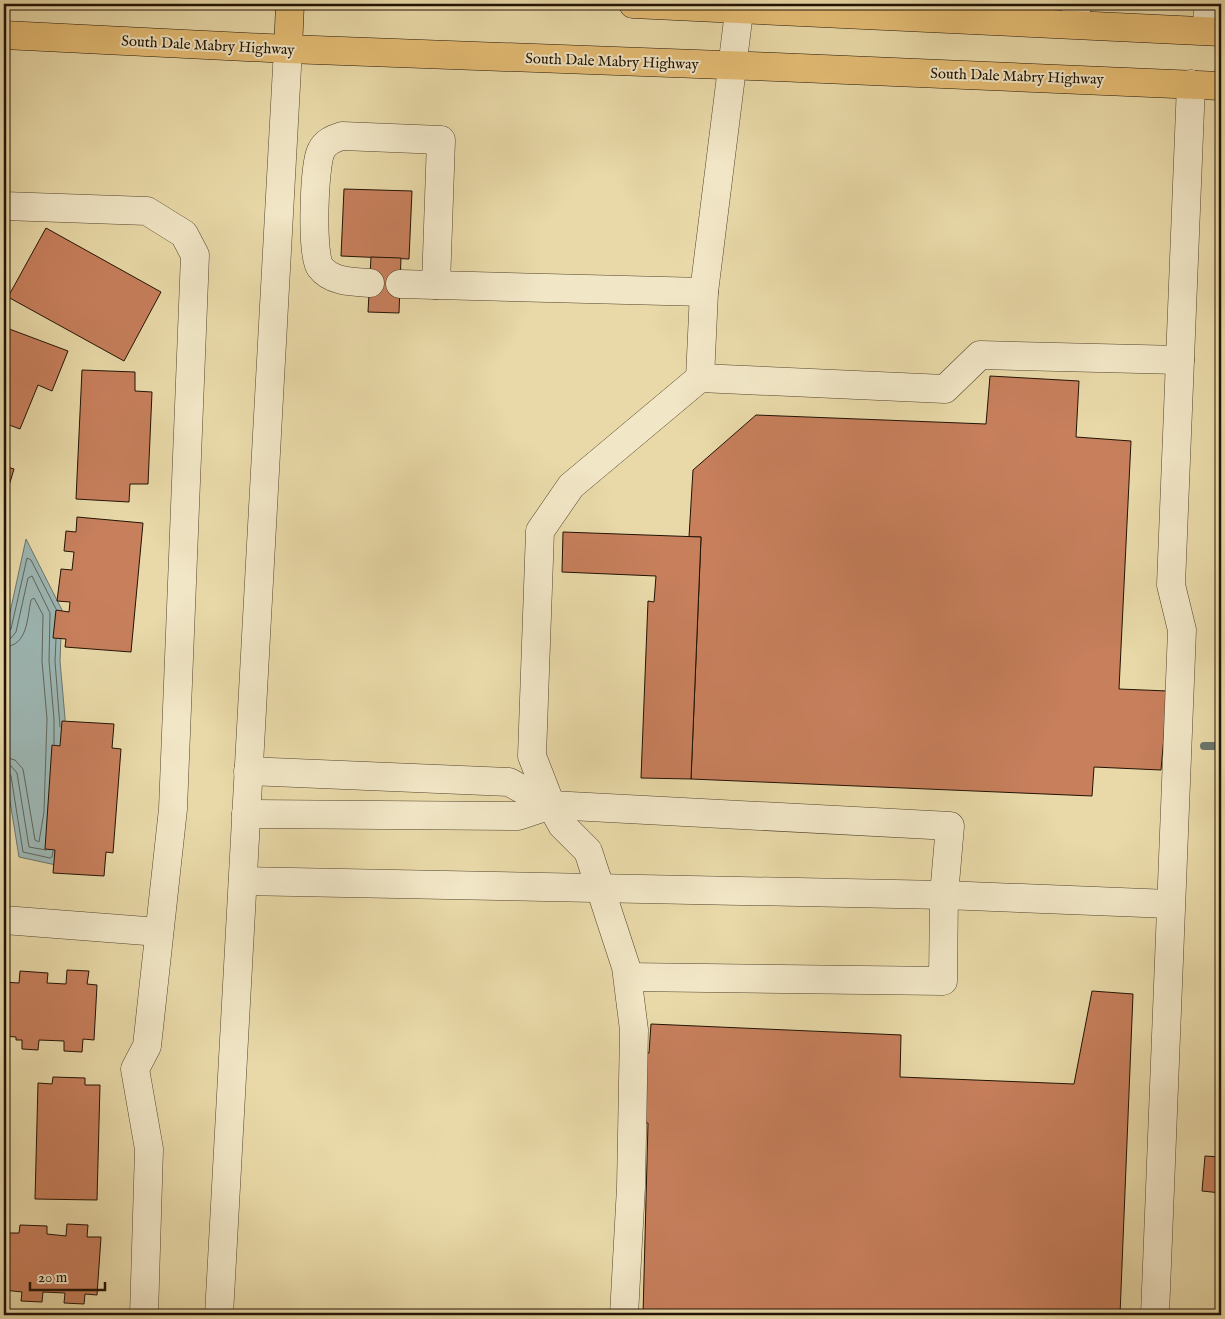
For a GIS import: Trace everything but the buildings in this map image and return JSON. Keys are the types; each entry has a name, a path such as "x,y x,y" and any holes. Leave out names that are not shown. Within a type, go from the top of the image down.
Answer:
{"main road":[{"path":"288,49 290,4"},
{"path":"633,4 1076,14 1214,31"},
{"name":"South Dale Mabry Highway","path":"4,35 288,49 732,65 1221,86"}],"street":[{"path":"1208,4 1214,31"},
{"path":"700,378 704,292 739,6"},
{"path":"219,1315 288,49"},
{"path":"1156,1315 1170,904 1182,630 1171,585 1191,84"},
{"path":"370,283 342,281 327,274 319,266 315,251 314,234 320,152 329,141 342,136 441,140 436,285"},
{"path":"4,206 147,211 184,234 195,255 172,809 147,1046 135,1068 149,1149 144,1315"},
{"path":"400,284 704,292"},
{"path":"624,1315 631,1188 634,1030 626,967 588,850 562,825 551,805 532,756 540,531 571,486 700,378 945,389 980,355 1180,360"},
{"path":"248,771 509,782 551,805"},
{"path":"246,814 518,816 551,805 950,826 944,895 943,981 628,977"},
{"path":"242,880 944,895 1170,904"},
{"path":"4,920 159,932"}],"water":[{"path":"26,539 62,610 60,661 65,718 63,814 56,865 19,857 4,764 4,640"}],"waterway":[{"path":"1204,746 1221,746"}]}
